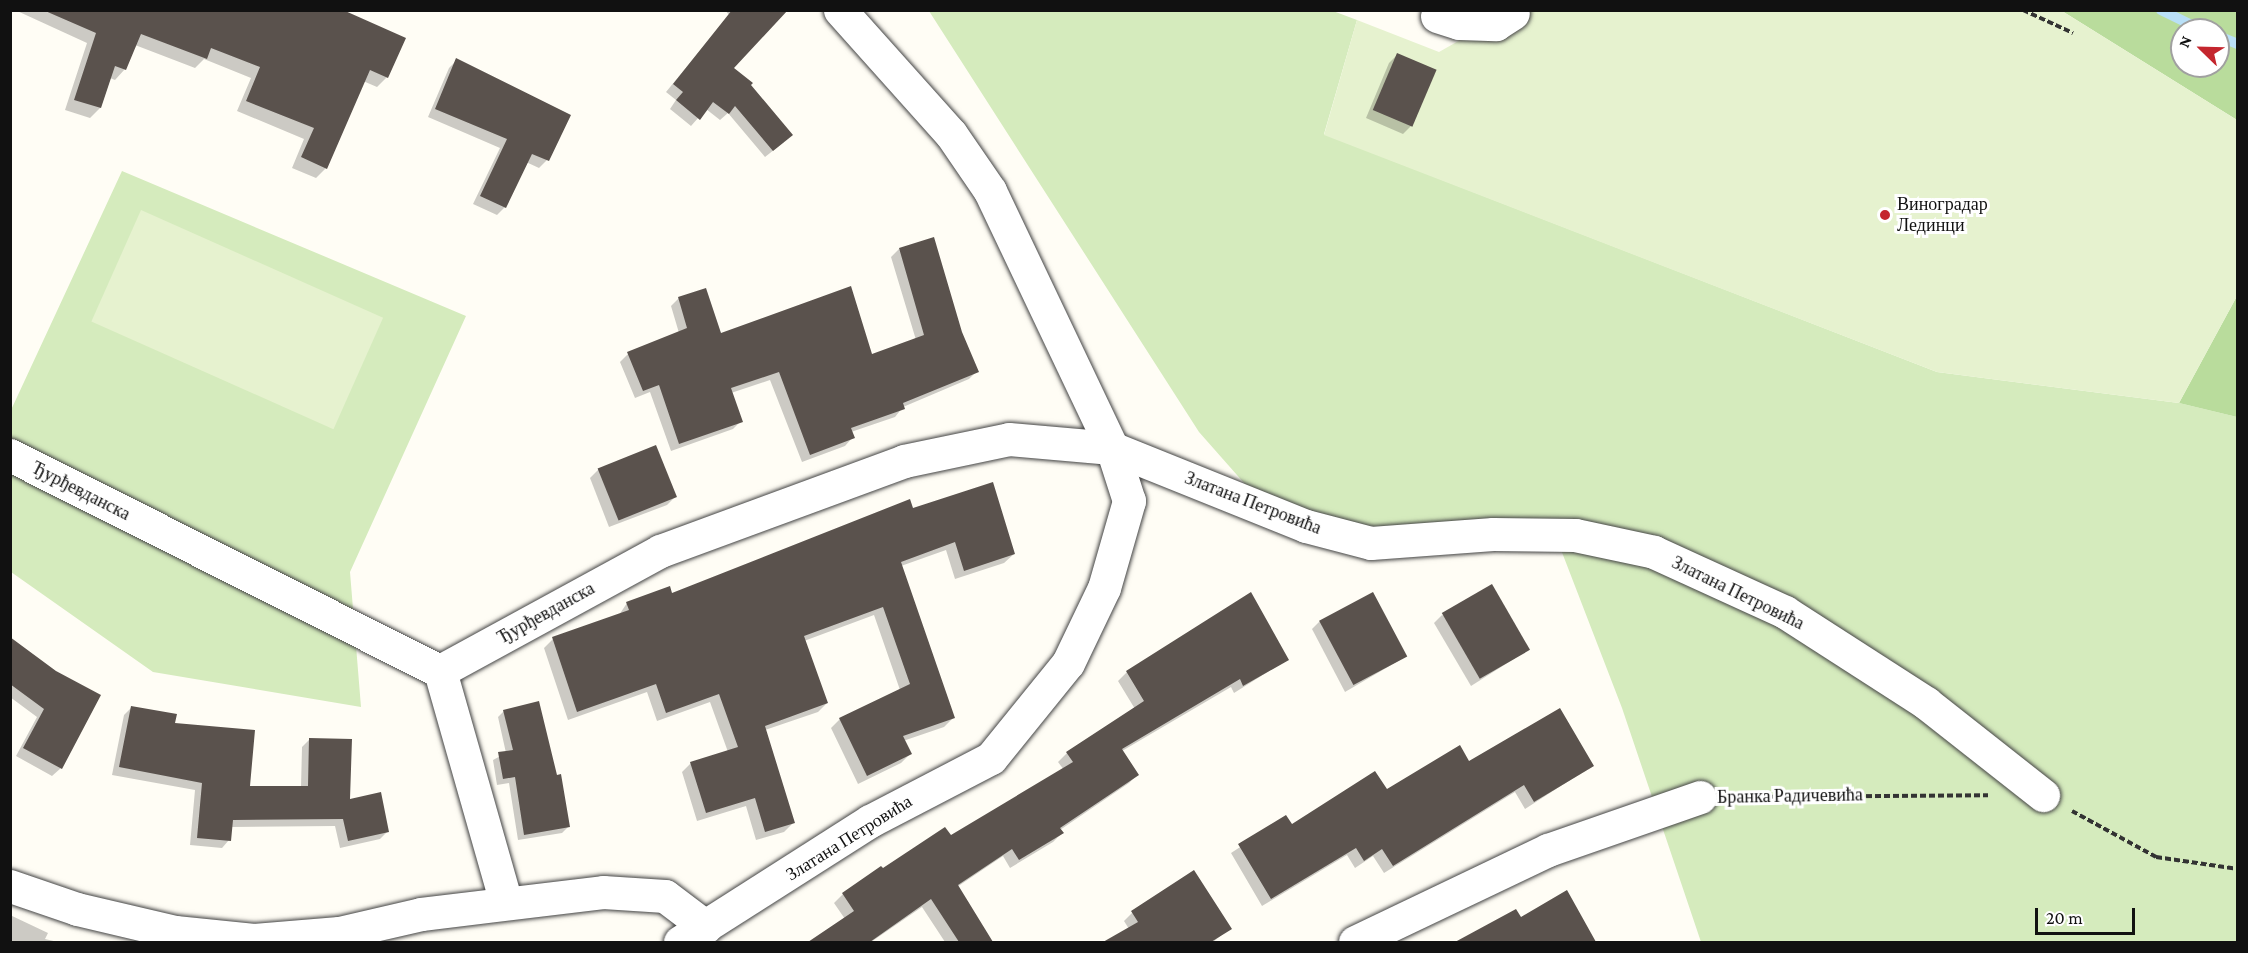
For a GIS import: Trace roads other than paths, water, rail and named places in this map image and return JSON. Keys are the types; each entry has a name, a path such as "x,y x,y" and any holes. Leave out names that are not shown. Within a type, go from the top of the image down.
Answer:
{"street":[{"path":"840,10 951,134 990,191 1112,448"},
{"path":"1434,12 1460,23 1496,24 1513,13"},
{"name":"Ђурђевданска","path":"10,455 440,671 660,551 904,461 1009,439 1112,448"},
{"name":"Златана Петровића","path":"1112,448 1306,526 1371,543 1492,534 1575,535 1654,552 1785,612 1926,703 2043,795"},
{"name":"Златана Петровића","path":"10,886 77,909 175,932 254,939 339,933 421,914 506,902 603,892 665,896 693,935 870,821 991,758 1068,663 1104,588 1129,501 1112,448"},
{"path":"440,671 506,902"},
{"name":"Бранка Радичевића","path":"1356,942 1548,850 1701,797"}],"waterway":[{"path":"2161,10 2177,18"},
{"path":"2230,41 2238,44"}],"place":[{"name":"Виноградар Лединци","path":"1885,215"}]}
